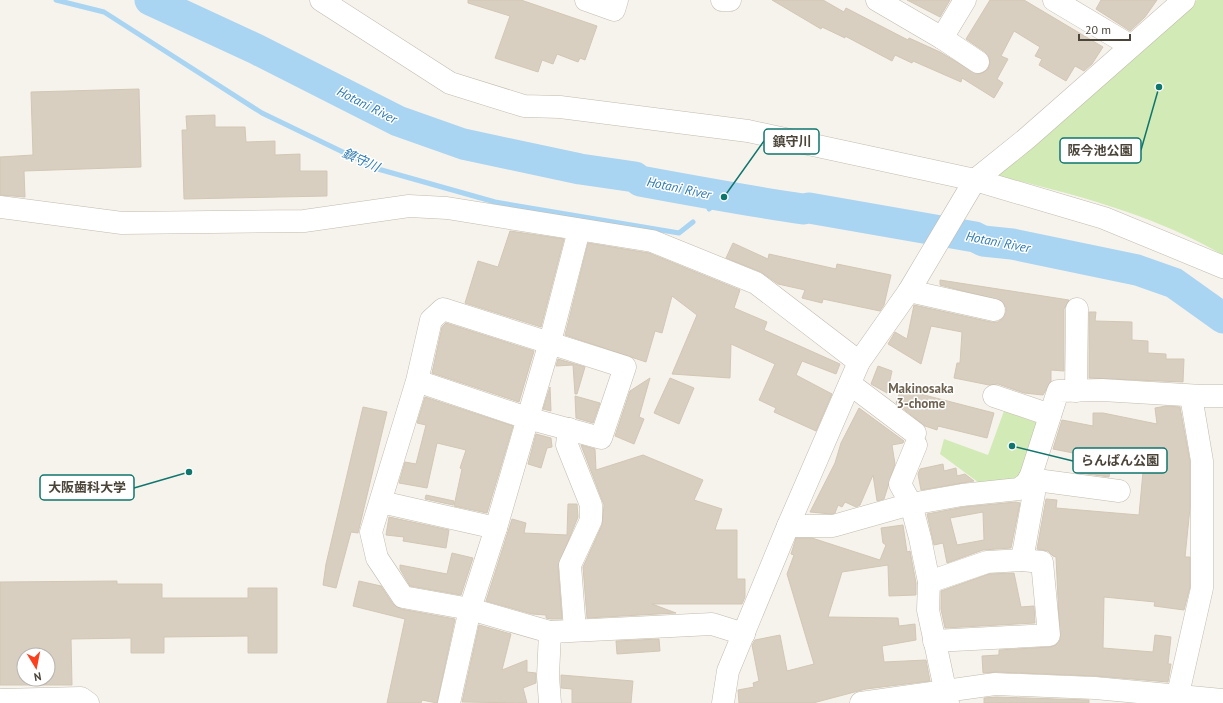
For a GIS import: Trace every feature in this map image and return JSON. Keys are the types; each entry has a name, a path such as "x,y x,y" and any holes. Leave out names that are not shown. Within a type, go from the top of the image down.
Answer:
{"street":[{"path":"321,0 450,84 524,106 560,107 748,131 975,180 1104,218 1223,267"},
{"path":"586,0 614,10 617,0"},
{"path":"722,0 730,0"},
{"path":"877,0 942,38 978,62"},
{"path":"942,38 965,0"},
{"path":"1054,0 1131,46"},
{"path":"723,703 728,671 788,526 859,362 909,291 975,180 1026,139 1184,0"},
{"path":"0,207 122,223 304,221 409,206 432,207 447,208 579,230 652,240 756,283 859,362"},
{"path":"449,703 470,609 496,528 550,342 579,230"},
{"path":"909,291 994,310"},
{"path":"417,381 527,418 602,438 625,367 444,309 431,320 417,381 371,532 377,558 403,597 470,609 550,632 712,624 744,634"},
{"path":"1076,391 1077,309"},
{"path":"850,384 916,439 900,484 911,504 920,538 929,582 928,610 946,696"},
{"path":"788,526 833,526 911,504 962,495 1019,489 1028,480 1058,391 1102,390 1205,396 1202,461 1202,588 1178,698"},
{"path":"994,396 1050,415"},
{"path":"569,429 567,445 591,505 591,520 570,565 575,630"},
{"path":"1028,480 1119,491"},
{"path":"1022,560 1034,493 1028,480"},
{"path":"381,502 496,528"},
{"path":"929,582 987,562 1022,560 1042,562 1049,635 934,641"},
{"path":"550,632 548,676 550,703"},
{"path":"861,703 946,696 996,684 1095,688 1178,698 1223,700"},
{"path":"0,700 81,698 88,703"}],"green space":[{"path":"1197,0 1223,0 1223,255 1168,228 1112,207 994,175"},
{"path":"1004,411 1038,423 1029,460 1016,481 986,488 940,454 944,439 988,455"}],"building":[{"path":"468,0 521,0 597,26 585,60 580,58 578,62 557,54 553,64 542,60 538,72 495,58 510,16 468,3"},
{"path":"772,0 823,0 844,12 846,8 908,40 909,38 940,52 977,74 983,73 988,69 990,63 989,57 985,52 966,39 990,0 1024,0 1103,47 1092,64 1084,71 1075,66 1066,81 1039,65 1042,59 1035,56 1040,47 1014,31 1001,56 1008,59 997,79 1003,83 994,98 962,78 961,82 913,61 912,63 895,55 892,61 845,36 845,38 822,27 821,29"},
{"path":"907,0 950,0 940,17"},
{"path":"1101,0 1157,0 1145,17 1130,31 1096,9"},
{"path":"139,89 141,167 24,171 25,197 0,195 0,157 33,155 31,92"},
{"path":"215,115 215,127 245,127 246,142 275,141 275,155 300,154 300,171 327,171 327,196 184,199 182,130 187,130 186,116"},
{"path":"510,231 564,239 541,327 465,303 478,261 498,267"},
{"path":"588,243 649,253 740,290 734,308 767,322 764,330 840,364 836,374 802,361 796,375 832,394 816,431 774,412 776,408 759,400 775,364 731,344 730,378 672,374 697,315 672,296 662,333 655,331 646,362 565,335"},
{"path":"733,243 768,259 769,254 836,269 837,264 891,275 884,305 880,311 823,299 822,303 802,298 805,290 778,284 761,272 726,258"},
{"path":"940,280 1069,300 1064,309 1064,371 1051,370 1051,381 1043,395 1024,393 998,384 989,385 954,378 957,363 960,363 962,332 931,326 921,364 888,344 895,332 907,339 914,305 991,322 998,322 1003,318 1006,312 1006,307 1002,301 940,285"},
{"path":"1089,312 1096,312 1095,321 1132,322 1132,340 1148,341 1148,353 1166,354 1166,359 1184,359 1183,382 1089,378"},
{"path":"446,323 534,351 519,402 432,373 442,327"},
{"path":"558,359 585,367 577,394 575,394 573,365 556,366"},
{"path":"878,366 892,371 887,393 871,384"},
{"path":"650,378 639,417 644,419 634,444 615,436 630,391"},
{"path":"670,378 694,388 679,424 654,413"},
{"path":"550,387 551,411 543,409"},
{"path":"901,389 994,413 987,438 938,426 937,430 925,426 896,403"},
{"path":"575,396 600,403 593,423 576,418"},
{"path":"425,397 513,426 487,513 454,506 462,469 460,468 466,450 437,443 427,488 399,483 405,462 416,464 426,425 417,423"},
{"path":"1166,406 1180,407 1190,462 1190,508 1185,557 1190,557 1190,587 1184,610 1154,606 1155,602 1104,597 1103,648 1153,652 1155,635 1171,637 1168,664 1171,664 1168,682 1096,676 996,672 983,673 982,656 999,655 999,650 1050,647 1056,645 1060,640 1056,557 1048,551 1037,549 1046,499 1057,500 1056,508 1139,515 1144,461 1113,454 1109,477 1080,473 1083,455 1053,449 1062,420 1093,426 1093,413 1103,413 1157,424 1155,408"},
{"path":"363,407 387,412 358,533 351,532 336,588 323,585 326,564"},
{"path":"859,408 904,441 903,443 892,445 895,464 884,499 877,501 873,475 860,505 856,507 845,502 842,507 838,505 835,513 810,512 835,463 841,443"},
{"path":"536,434 551,438 552,447 547,448 541,468 528,464"},
{"path":"581,445 595,449 596,470 643,455 703,480 694,500 722,509 715,530 737,530 737,579 745,579 745,597 742,604 652,604 676,613 587,618 583,567 602,525 604,505"},
{"path":"943,464 944,471 956,468 957,476 965,474 974,481 921,490 918,474 920,469"},
{"path":"426,495 454,501 453,505 425,499"},
{"path":"1016,502 1020,503 1011,548 983,550 947,563 943,543 934,545 927,514 964,507","holes":["983,512 984,540 957,545 950,518"]},
{"path":"568,504 577,504 578,517 558,566 562,619 546,618 546,615 532,614 486,601 512,519 526,523 524,533 567,535"},
{"path":"389,517 449,530 446,548 403,541 404,537 386,535"},
{"path":"903,525 907,552 910,551 916,583 916,595 889,596 888,565 842,572 828,617 898,618 899,626 915,624 916,640 882,646 884,662 926,660 930,681 866,689 813,703 739,703 738,690 754,687 753,683 759,681 752,645 755,640 780,635 787,671 814,664 787,574 794,555 791,554 796,538 812,538 880,560 886,545 883,543 881,528"},
{"path":"452,553 473,558 461,595 410,586 400,569 400,565 447,574"},
{"path":"1014,573 1021,607 1034,606 1035,623 945,628 941,609 941,591 989,574"},
{"path":"117,581 117,584 162,584 162,598 248,598 248,588 277,588 277,653 248,653 248,636 164,637 164,653 131,653 131,638 71,639 72,685 56,685 56,647 16,647 16,685 0,685 0,582"},
{"path":"359,581 381,586 393,604 401,609 455,619 437,703 422,700 421,703 387,703 405,619 353,606"},
{"path":"479,625 511,634 502,670 527,660 527,672 536,673 536,683 523,688 527,703 462,702"},
{"path":"659,639 660,651 617,654 616,641"},
{"path":"561,675 633,681 631,703 572,703 572,689 561,688"},
{"path":"996,697 1089,700 1089,703 984,703 984,698"}],"waterway":[{"name":"鎮守川","path":"56,0 104,12 262,113 378,169 495,202 679,233 693,222"},
{"name":"Hotani River","path":"150,0 256,49 398,121 463,144 580,169 635,177 640,181 803,209 809,208 975,237 983,241 1012,244 1137,270 1174,283 1223,318"},
{"name":"鎮守川","path":"709,209 724,197"}],"place":[{"name":"阪今池公園","path":"1159,87"},
{"name":"鎮守川","path":"724,197"},
{"name":"らんぱん公園","path":"1012,446"},
{"name":"大阪歯科大学","path":"189,472"}],"district":[{"name":"Makinosaka 3-chome","path":"921,396"}]}
